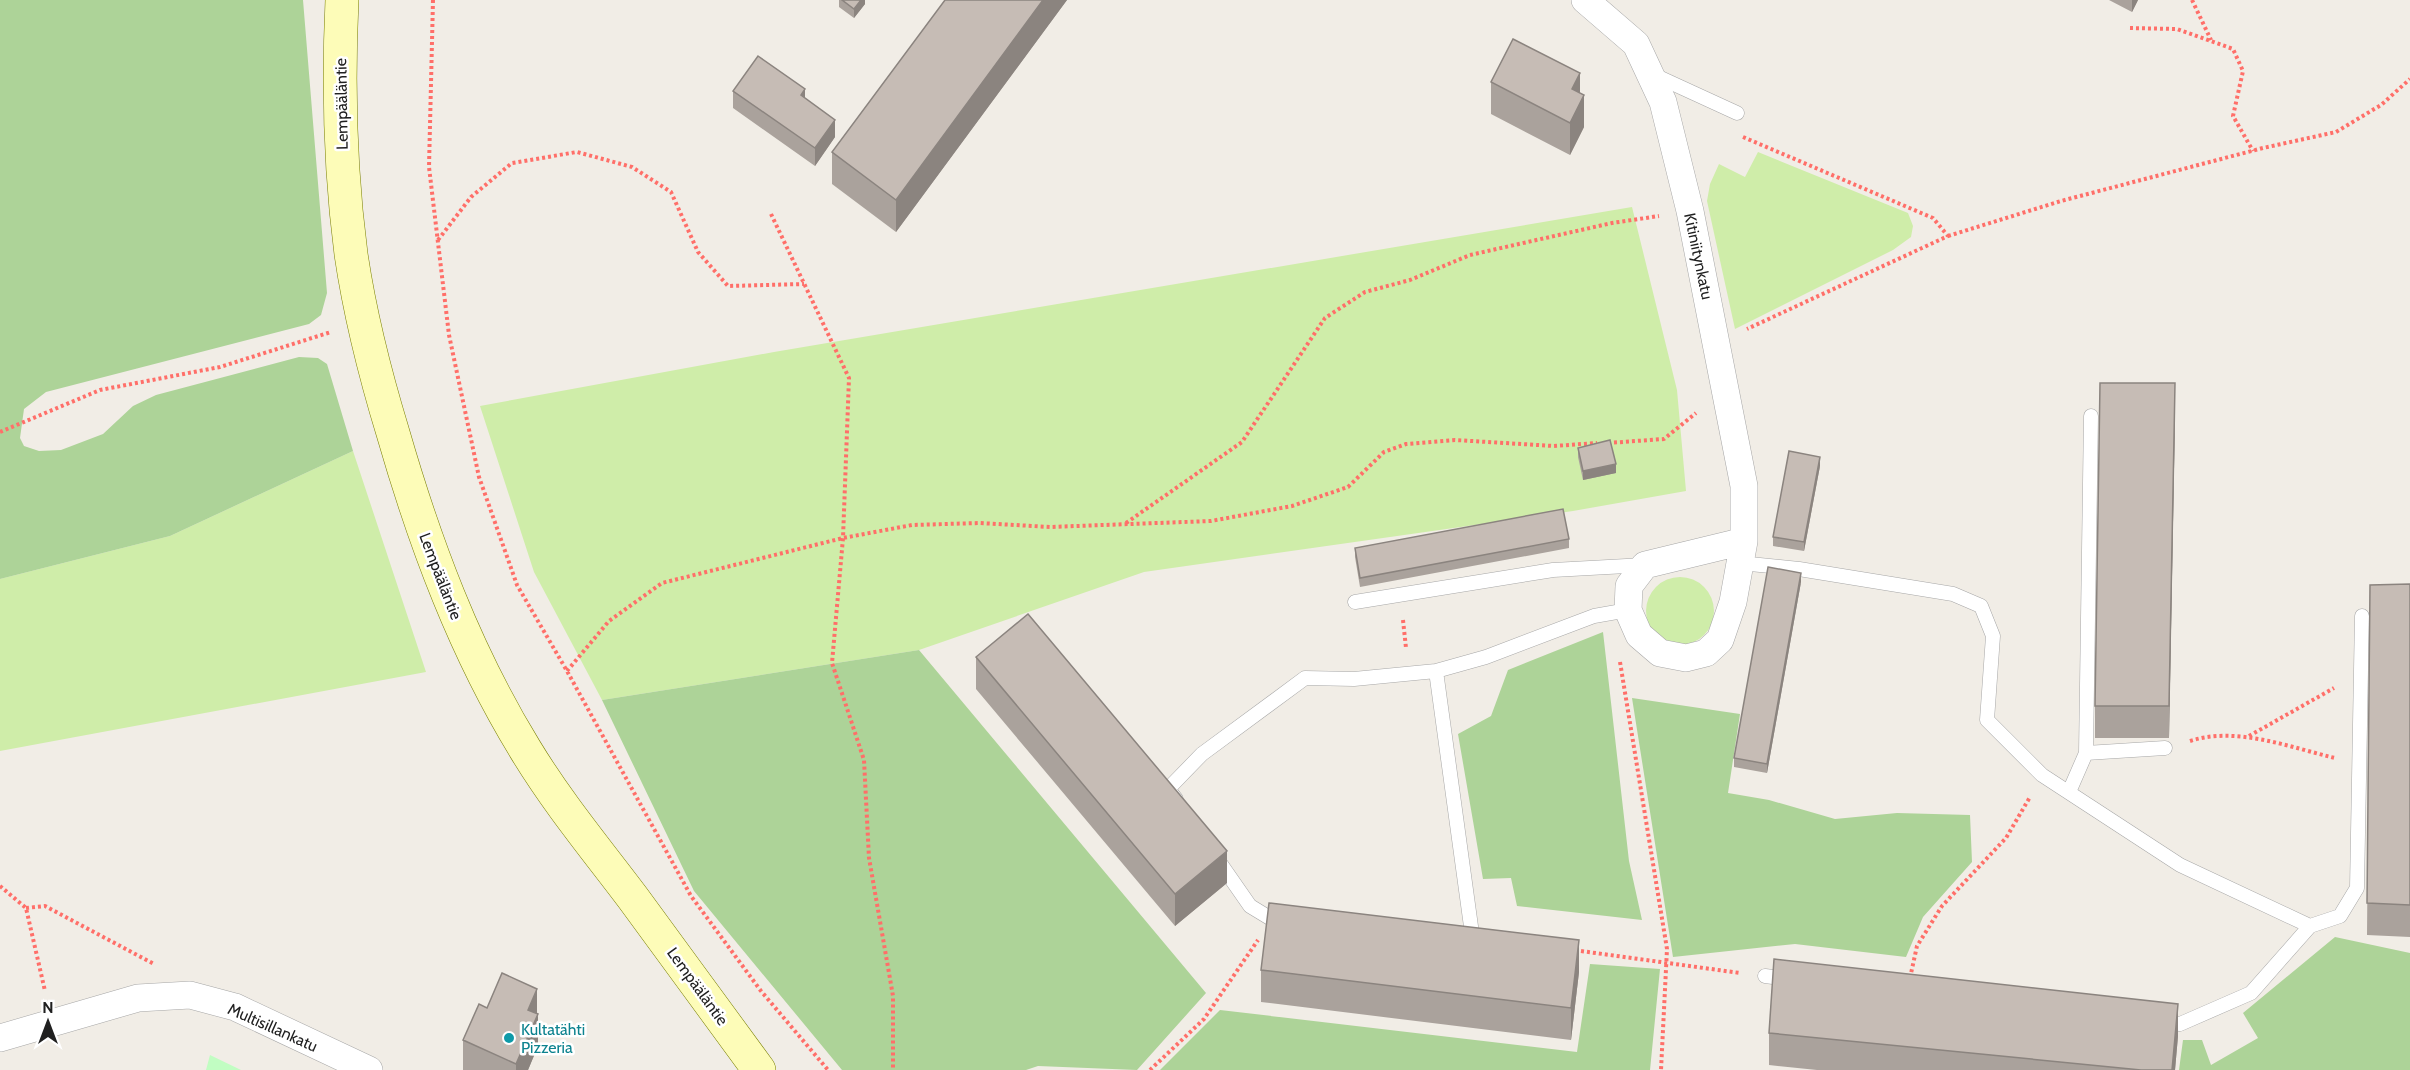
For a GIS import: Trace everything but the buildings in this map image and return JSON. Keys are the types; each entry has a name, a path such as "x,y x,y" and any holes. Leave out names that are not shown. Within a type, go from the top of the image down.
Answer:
{"main road":[{"name":"Lempääläntie","path":"342,0 340,105 344,186 351,254 363,322 406,480 434,564 464,634 525,749 571,819 631,896 759,1070"}],"street":[{"name":"Kitiniitynkatu","path":"1585,0 1636,44 1652,74 1663,102 1690,211 1744,486 1742,552 1733,602 1720,640 1706,653 1686,658 1660,653 1639,635 1628,610"},
{"path":"1628,610 1629,586 1645,565 1742,552"},
{"name":"Multisillankatu","path":"0,1038 138,998 190,995 235,1007 369,1070"}],"lane":[{"path":"1652,74 1737,113"},
{"path":"2069,792 2086,753 2091,416"},
{"path":"1742,552 1799,569 1953,594 1981,606 1993,636 1986,720 2042,775 2180,865 2310,926"},
{"path":"1354,602 1553,570 1645,565"},
{"path":"1182,808 1165,784 1305,678 1354,679 1436,671 1486,657 1594,616 1628,610"},
{"path":"2144,1020 2180,1024 2251,993 2310,926 2340,916 2357,888 2362,616"},
{"path":"1436,671 1474,941"},
{"path":"2086,753 2165,748"},
{"path":"1209,848 1250,906 1278,923 1301,926"},
{"path":"1765,976 1800,980"}],"path":[{"path":"433,0 429,167 449,335 479,477 517,585 691,896 761,991 828,1070"},
{"path":"2192,0 2211,41"},
{"path":"2130,28 2177,29 2233,49 2243,71 2232,116 2253,151"},
{"path":"1717,342 1948,236 2061,201 2336,132 2381,105 2410,79"},
{"path":"1738,135 1933,218 1948,236"},
{"path":"438,240 471,197 512,163 577,152 632,167 671,192 698,252 728,286 804,284"},
{"path":"1124,525 1242,441 1325,318 1365,292 1410,280 1470,255 1612,223 1690,211"},
{"path":"771,214 849,378 843,537 832,663 864,760 869,858 893,996 893,1070"},
{"path":"0,432 100,390 220,367 363,322"},
{"path":"567,671 609,621 662,583 843,537 912,525 981,523 1050,527 1211,521 1292,506 1348,487 1384,452 1406,444 1455,440 1554,446 1664,439 1695,416 1698,405"},
{"path":"1401,595 1409,673"},
{"path":"1639,635 1618,648 1667,949 1661,1070"},
{"path":"2249,737 2361,673"},
{"path":"2200,737 2249,737 2359,763"},
{"path":"1909,981 1917,946 1942,906 2006,838 2042,775"},
{"path":"0,886 27,908 52,1023"},
{"path":"27,908 45,906 170,972 190,995"},
{"path":"1150,1070 1204,1019 1263,932"},
{"path":"1581,951 1765,976"}],"green space":[{"path":"0,0 303,0 327,293 321,315 309,324 46,392 24,409 20,438 24,446 39,451 61,450 103,434 133,406 156,395 299,357 318,358 327,364 353,451 170,536 0,579"},
{"path":"1758,152 1908,213 1913,226 1911,237 1893,250 1735,329 1707,201 1710,184 1719,164 1745,177"},
{"path":"1632,207 1677,390 1686,491 1573,511 1144,572 919,650 602,700 534,572 480,406 774,352"},
{"path":"353,451 426,672 0,751 0,579 170,536"},
{"path":"1673,577 1687,577 1699,582 1709,592 1714,611 1709,630 1699,640 1687,645 1673,645 1661,640 1651,630 1646,618 1646,604 1651,592 1661,582"},
{"path":"1603,632 1629,861 1642,920 1517,906 1511,878 1483,879 1458,734 1491,716 1508,670"},
{"path":"919,650 1206,993 1137,1070 1038,1066 1026,1070 842,1070 694,891 602,700"},
{"path":"1632,698 1740,714 1728,793 1769,800 1835,819 1897,813 1970,815 1972,862 1923,917 1906,957 1795,944 1673,957"},
{"path":"2335,937 2410,953 2410,1070 2179,1070 2183,1040 2202,1040 2211,1065 2258,1038 2243,1013"},
{"path":"1590,964 1660,969 1650,1070 1160,1070 1220,1010 1577,1052"},
{"path":"210,1055 241,1070 206,1070"}],"place":[{"name":"Kultatähti Pizzeria","path":"509,1038"}]}
